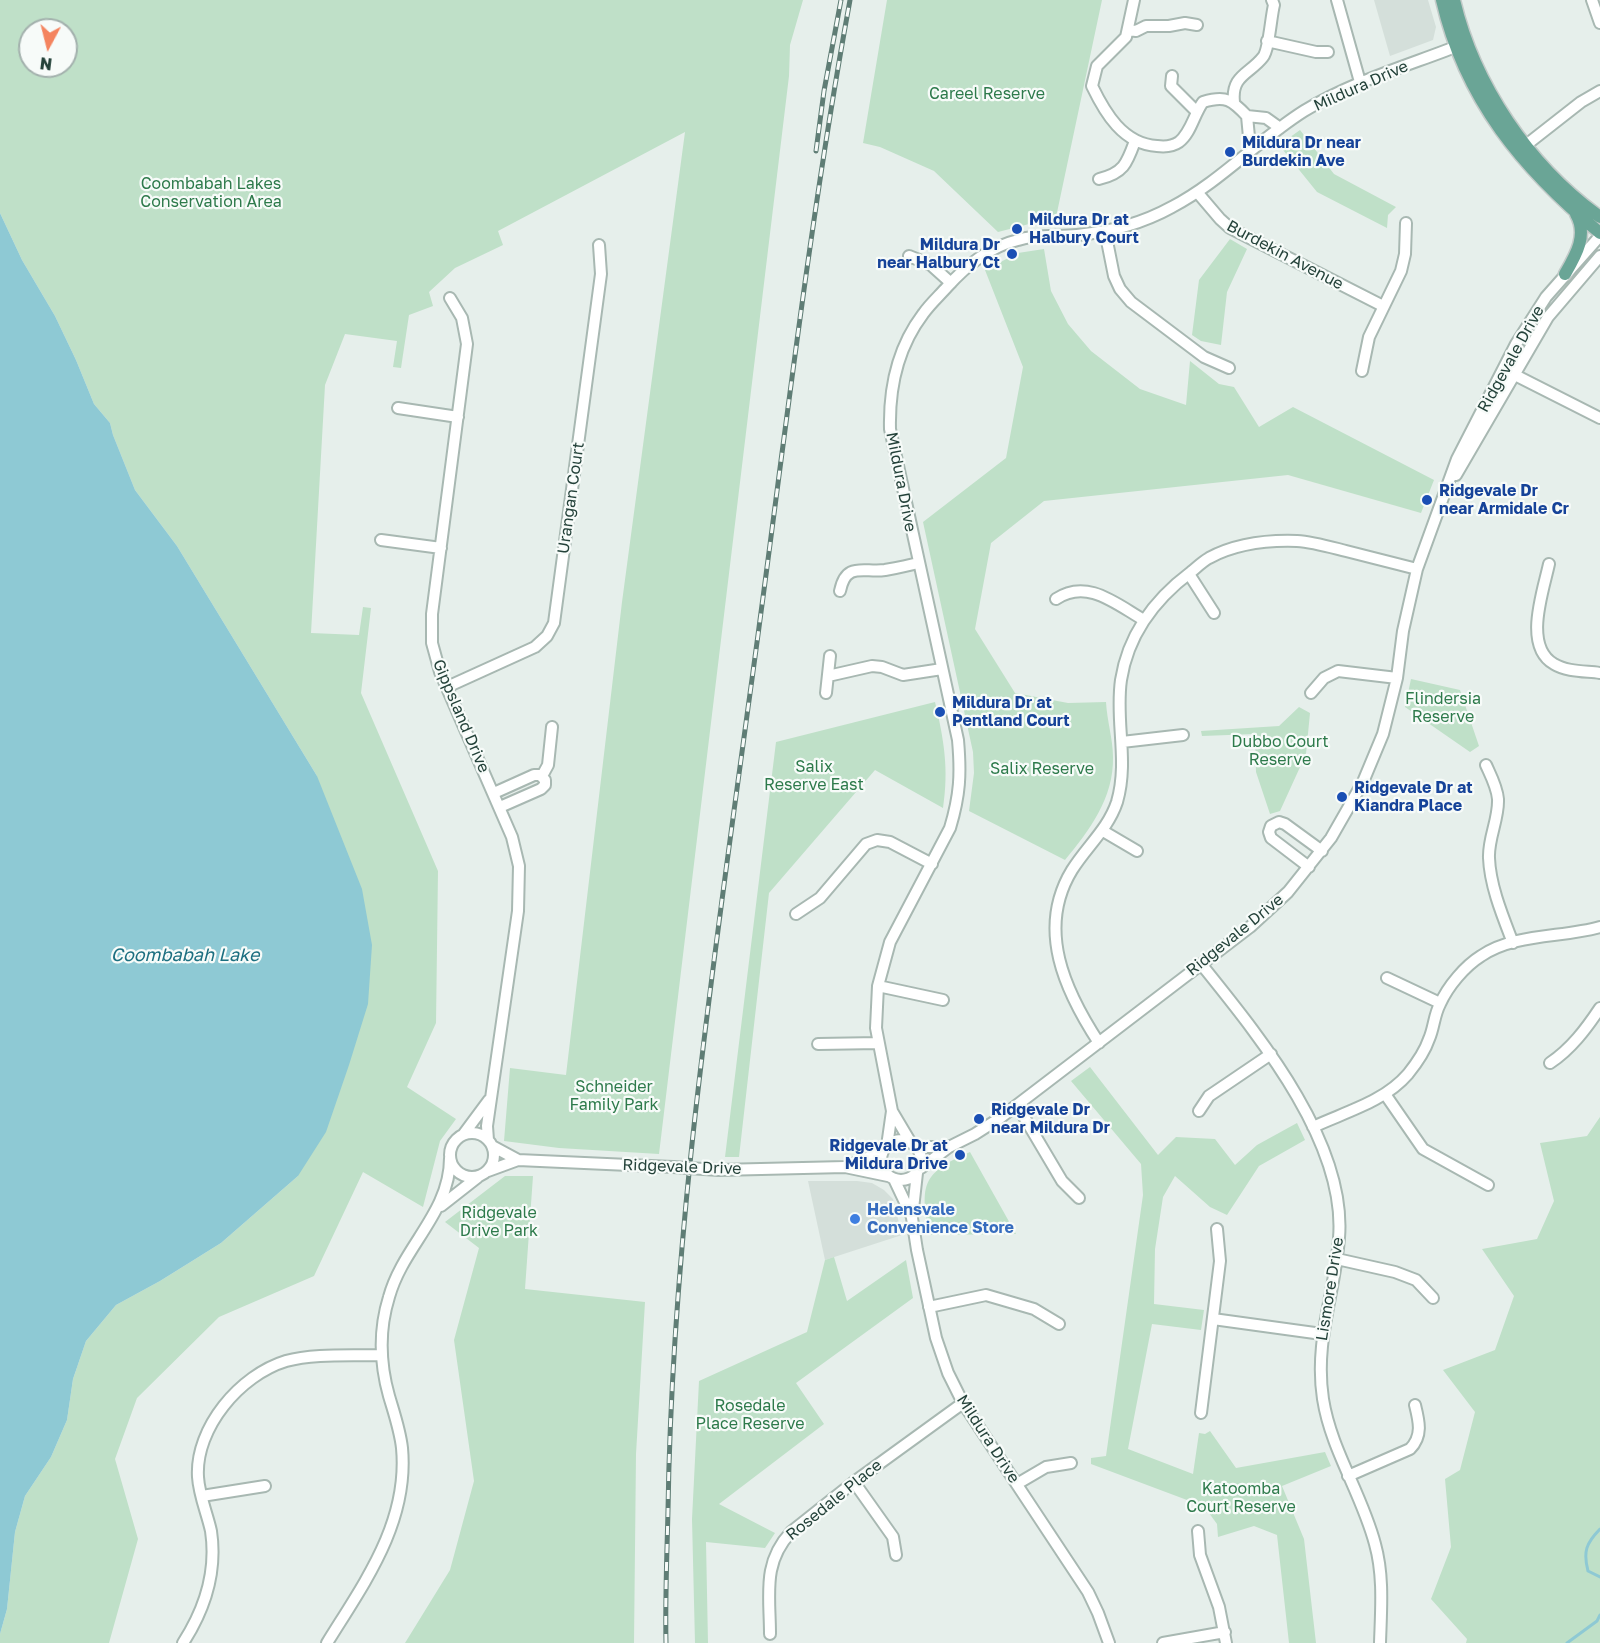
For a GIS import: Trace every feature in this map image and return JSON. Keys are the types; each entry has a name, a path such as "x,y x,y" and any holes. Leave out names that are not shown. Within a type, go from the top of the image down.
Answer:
{"main road":[{"path":"1442,0 1462,44 1481,99 1521,149 1542,182 1600,235"},
{"path":"1454,0 1462,44"},
{"path":"1521,149 1600,217"},
{"path":"1565,274 1577,253 1581,235 1581,224 1576,213"}],"street":[{"path":"1134,0 1126,37 1097,66 1092,86 1114,123 1126,136 1135,141 1152,146 1169,147 1181,141 1203,102 1216,98 1234,102 1247,116 1248,136 1256,146"},
{"path":"1234,102 1239,77 1265,55 1274,5 1272,0"},
{"path":"1337,0 1360,82"},
{"path":"1592,0 1600,22"},
{"path":"1128,30 1136,31 1145,23 1144,18 1132,14"},
{"path":"1142,27 1185,23 1197,25"},
{"path":"1268,41 1316,52 1328,52"},
{"name":"Mildura Drive","path":"885,1149 892,1111 876,1028 878,986 890,942 952,822 961,775 958,741 890,429 892,391 901,355 909,335 923,313 951,283 978,258 992,250 1019,239 1105,231 1148,218 1171,208 1197,192 1280,128 1325,98 1360,82 1462,44"},
{"path":"1172,76 1171,86 1196,111"},
{"path":"1521,149 1581,102 1600,91"},
{"path":"1247,116 1266,118 1280,128"},
{"path":"1099,179 1109,177 1128,162 1135,141"},
{"name":"Burdekin Avenue","path":"1197,192 1230,228 1383,306"},
{"path":"1362,371 1369,337 1401,271 1405,254 1406,223"},
{"path":"1105,231 1114,276 1120,289 1131,302 1204,357 1229,368"},
{"name":"Ridgevale Drive","path":"919,1170 950,1147 982,1130 1017,1105 1268,911 1288,892 1322,851 1348,812 1375,756 1397,678 1403,631 1416,569 1457,459 1528,325 1546,297 1600,235"},
{"name":"Urangan Court","path":"447,687 535,647 547,636 554,623 601,274 599,245"},
{"path":"909,256 931,265 951,283"},
{"name":"Ridgevale Drive","path":"1444,496 1548,317 1600,256"},
{"name":"Gippsland Drive","path":"450,298 462,318 467,344 431,626 435,657 500,807 516,849 519,866 520,896 487,1126 490,1143"},
{"path":"1504,369 1600,418"},
{"path":"398,408 458,417"},
{"path":"381,540 441,548"},
{"path":"1099,1043 1083,1019 1059,965 1055,928 1060,898 1072,871 1103,831 1116,803 1124,765 1118,707 1121,679 1134,637 1144,620 1160,599 1208,559 1253,544 1300,541 1416,569"},
{"path":"840,591 845,577 850,572 860,569 884,570 918,563"},
{"path":"1549,564 1537,626 1539,644 1554,664 1570,669 1600,673"},
{"path":"1189,574 1214,614"},
{"path":"1056,599 1074,591 1093,592 1144,620"},
{"path":"826,693 830,656"},
{"path":"828,676 872,666 882,667 903,675 942,669"},
{"path":"1311,693 1324,678 1338,671 1397,678"},
{"path":"542,776 548,765 552,727"},
{"path":"1122,742 1183,735"},
{"path":"1486,765 1494,781 1498,798 1490,845 1490,870 1512,942"},
{"path":"494,793 534,775 542,776"},
{"path":"500,807 541,789 546,783 542,776"},
{"path":"1309,867 1272,838 1269,832 1271,826 1276,822 1285,824 1322,851"},
{"path":"1103,831 1137,851"},
{"path":"796,914 820,898 866,844 878,840 890,842 932,864"},
{"path":"1313,1127 1385,1094 1407,1074 1429,1039 1440,1003 1470,964 1491,950 1512,942 1600,927"},
{"name":"Lismore Drive","path":"1201,964 1271,1054 1289,1081 1313,1127 1329,1168 1340,1210 1337,1259 1322,1334 1320,1362 1323,1400 1328,1423 1376,1544 1381,1575 1380,1643"},
{"path":"1387,978 1440,1003"},
{"path":"878,986 943,1000"},
{"path":"1550,1063 1568,1049 1600,1008"},
{"path":"818,1044 879,1043"},
{"path":"1199,1111 1209,1096 1271,1054"},
{"path":"1385,1094 1423,1149 1488,1185"},
{"name":"Gippsland Drive","path":"463,1136 491,1097"},
{"path":"1017,1105 1062,1181 1079,1197"},
{"name":"Mildura Drive","path":"892,1111 914,1145"},
{"path":"327,1643 380,1556 390,1534 400,1494 402,1448 388,1394 381,1354 384,1319 394,1282 438,1208 450,1175 450,1158 453,1145 463,1136 476,1134 490,1143 494,1160 484,1173 475,1177 461,1174 450,1158"},
{"path":"898,1140 914,1145 921,1156 919,1170 907,1180 891,1178 881,1165 885,1149 898,1140"},
{"name":"Ridgevale Drive","path":"490,1143 518,1160"},
{"name":"Ridgevale Drive","path":"914,1145 950,1147"},
{"name":"Ridgevale Drive","path":"845,1167 885,1149"},
{"name":"Ridgevale Drive","path":"438,1208 484,1173 518,1160 719,1170 845,1167 891,1178"},
{"name":"Mildura Drive","path":"912,1218 919,1170"},
{"name":"Mildura Drive","path":"891,1178 912,1218 929,1307 942,1357 963,1403 1088,1592 1109,1643"},
{"path":"1201,1413 1221,1261 1216,1229"},
{"path":"1337,1259 1395,1272 1416,1280 1433,1298"},
{"path":"929,1307 986,1295 1034,1309 1059,1324"},
{"path":"1213,1319 1322,1334"},
{"path":"183,1643 202,1610 211,1574 211,1538 198,1465 206,1432 225,1404 251,1380 275,1365 299,1358 381,1354"},
{"name":"Rosedale Place","path":"770,1634 772,1559 791,1532 854,1482 963,1403"},
{"path":"1348,1476 1410,1449 1416,1443 1419,1435 1419,1422 1415,1405"},
{"path":"1017,1484 1046,1467 1071,1463"},
{"path":"854,1482 893,1538 896,1555"},
{"path":"202,1496 265,1486"},
{"path":"1163,1643 1225,1638 1214,1590 1200,1555 1198,1531"}],"shaded area":[{"path":"1374,0 1428,0 1436,27 1433,40 1390,56"},
{"path":"808,1181 872,1183 893,1199 902,1235 825,1260"}],"green space":[{"name":"Coombabah Lakes Conservation Area","path":"0,0 803,0 790,45 789,76 659,1154 559,1148 504,1141 510,1068 566,1075 622,602 685,132 498,231 503,245 455,268 429,292 433,306 409,315 401,368 393,367 397,341 345,334 325,385 311,633 359,635 363,607 371,608 361,693 438,871 436,1023 407,1087 456,1119 440,1141 423,1207 363,1172 314,1276 219,1317 137,1398 115,1459 138,1539 109,1643 0,1643 0,1634 7,1609 15,1532 25,1496 51,1457 67,1420 73,1379 86,1341 116,1305 221,1243 298,1176 317,776 177,546 135,490 110,423 94,404 55,316 22,260 0,213"},
{"name":"Careel Reserve","path":"887,0 1102,0 1055,222 1033,223 998,232 934,171 880,147 863,143"},
{"path":"1300,130 1334,174 1396,207 1388,215 1387,228 1317,192 1279,145"},
{"path":"1230,239 1247,249 1227,292 1221,345 1201,341 1192,335 1199,280"},
{"name":"Salix Reserve","path":"1044,249 1051,291 1068,324 1091,351 1140,389 1186,405 1190,361 1219,384 1234,387 1259,427 1293,407 1434,480 1421,513 1288,475 1044,501 991,543 975,629 1015,693 1068,703 1106,702 1113,750 1109,786 1105,800 1091,825 1065,860 969,811 974,773 973,752 923,522 1006,458 1023,367 985,270 1018,253"},
{"name":"Flindersia Reserve","path":"1411,679 1460,690 1479,746 1470,752 1405,707"},
{"name":"Salix Reserve East","path":"935,702 945,755 946,780 943,808 875,770 769,893 739,1157 725,1157 776,742"},
{"name":"Dubbo Court Reserve","path":"1299,707 1310,713 1306,754 1280,811 1270,814 1256,772 1255,734 1202,736 1201,731 1279,726"},
{"name":"Katoomba Court Reserve","path":"1090,1067 1158,1155 1176,1137 1215,1139 1235,1165 1257,1145 1297,1123 1305,1140 1259,1166 1227,1215 1210,1207 1175,1176 1163,1197 1155,1249 1154,1304 1204,1310 1201,1330 1152,1324 1128,1449 1193,1474 1199,1433 1205,1434 1210,1431 1236,1468 1325,1452 1331,1466 1282,1486 1304,1539 1316,1643 1289,1643 1277,1535 1254,1526 1218,1537 1217,1524 1209,1513 1196,1511 1195,1503 1091,1464 1091,1458 1106,1456 1143,1195 1141,1164 1071,1081"},
{"path":"1600,1117 1600,1643 1466,1643 1467,1639 1431,1599 1451,1547 1445,1479 1460,1470 1475,1412 1443,1370 1495,1350 1514,1296 1482,1249 1537,1239 1554,1201 1540,1143 1587,1136"},
{"path":"970,1152 1016,1234 929,1235 925,1203 928,1182 942,1167"},
{"name":"Ridgevale Drive Park","path":"505,1176 533,1176 525,1289 645,1302 636,1454 634,1643 405,1643 450,1570 474,1481 454,1340 479,1248 445,1222"},
{"name":"Rosedale Place Reserve","path":"834,1257 847,1301 906,1260 913,1298 796,1383 824,1424 719,1504 775,1533 765,1548 706,1542 708,1643 695,1643 692,1519 699,1381 807,1332 825,1260"}],"water":[{"name":"Coombabah Lake","path":"0,213 22,260 55,316 94,404 110,423 135,490 177,546 317,776 362,889 372,945 368,1004 349,1065 326,1132 298,1176 221,1243 116,1305 86,1341 73,1379 67,1420 51,1457 25,1496 15,1532 7,1609 0,1634"}],"waterway":[{"path":"1600,1529 1589,1543 1586,1558 1588,1571 1600,1577"},
{"path":"1567,1643 1597,1621 1600,1615"}],"railway":[{"path":"816,151 824,91 841,0"},
{"path":"666,1643 671,1409 677,1308 696,1108 808,265 850,0"}],"place":[{"name":"Mildura Dr near Burdekin Ave","path":"1230,152"},
{"name":"Mildura Dr at Halbury Court","path":"1017,229"},
{"name":"Mildura Dr near Halbury Ct","path":"1012,254"},
{"name":"Ridgevale Dr near Armidale Cr","path":"1427,500"},
{"name":"Mildura Dr at Pentland Court","path":"940,712"},
{"name":"Ridgevale Dr at Kiandra Place","path":"1342,797"},
{"name":"Ridgevale Dr near Mildura Dr","path":"979,1119"},
{"name":"Ridgevale Dr at Mildura Drive","path":"960,1155"},
{"name":"Helensvale Convenience Store","path":"855,1219"}],"park label":[{"name":"Schneider Family Park","path":"614,1096"}]}
